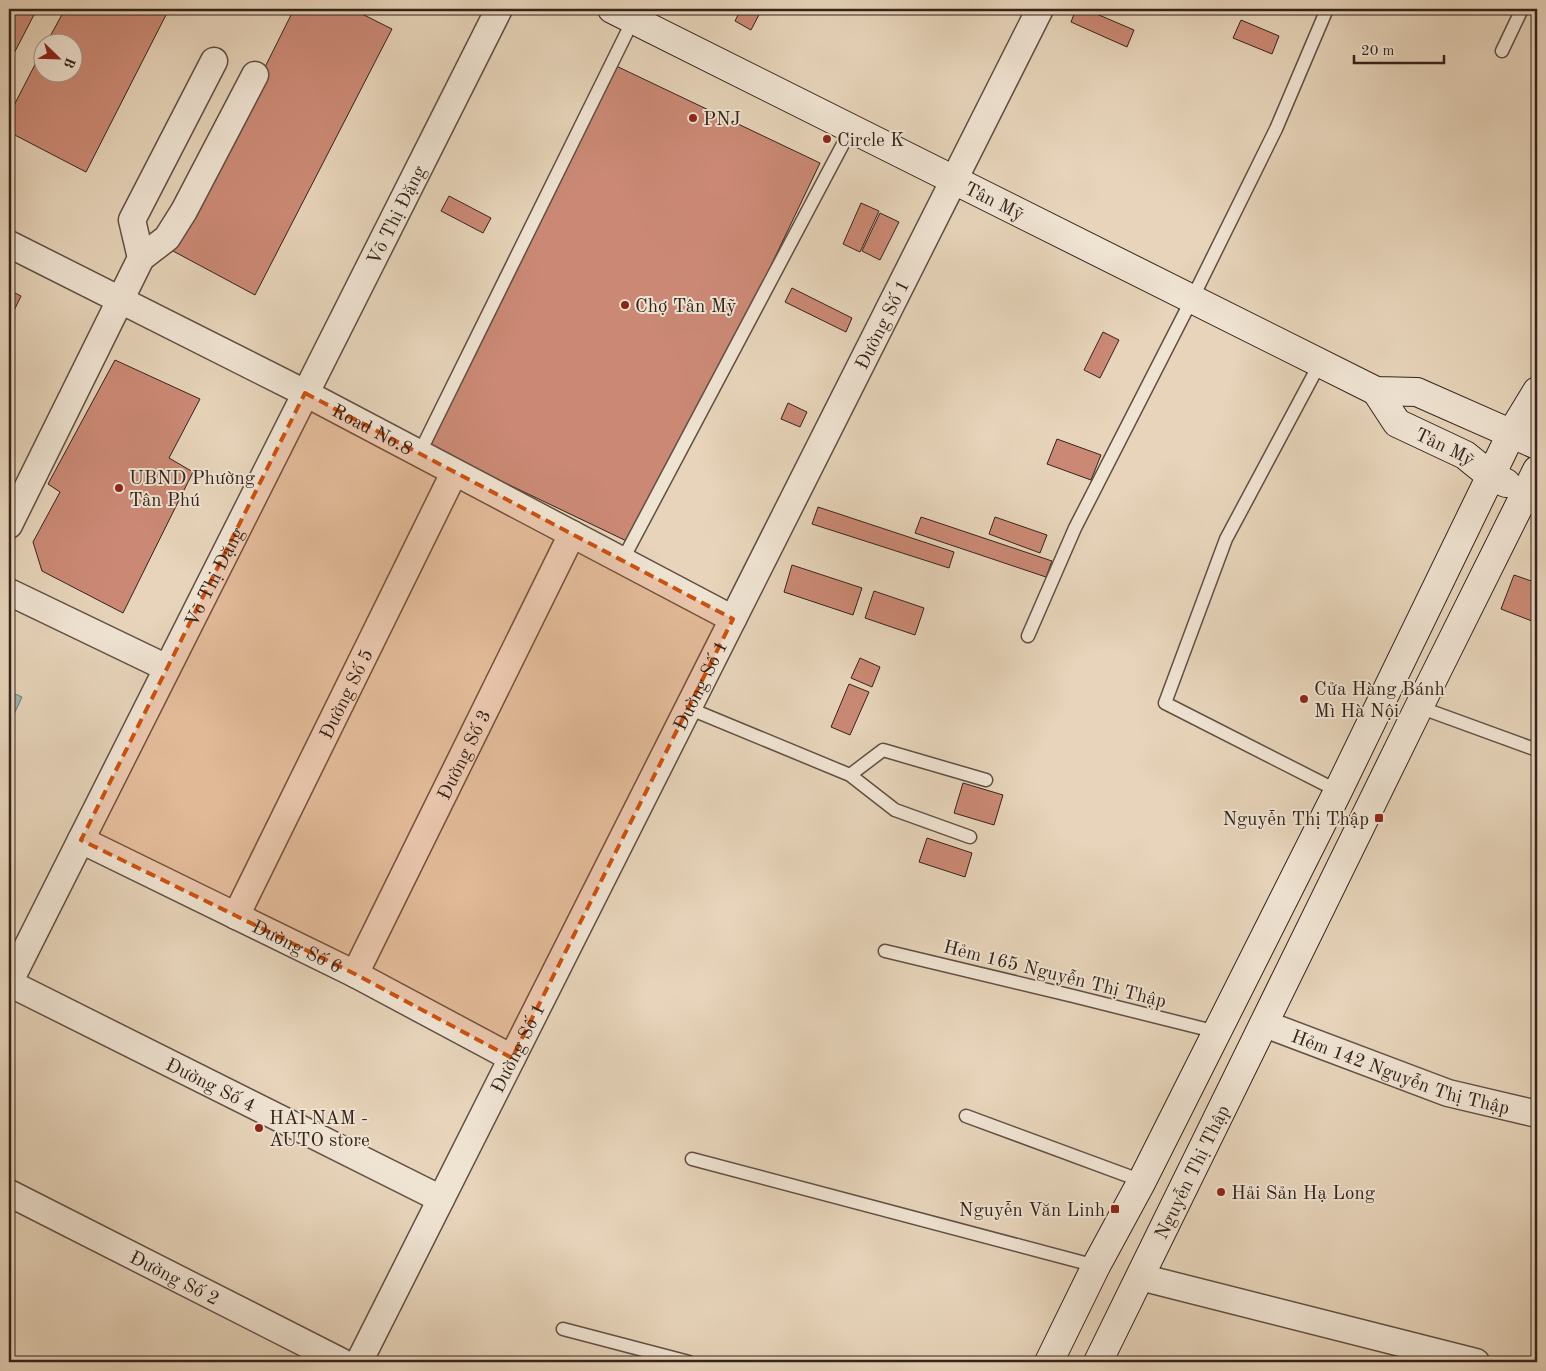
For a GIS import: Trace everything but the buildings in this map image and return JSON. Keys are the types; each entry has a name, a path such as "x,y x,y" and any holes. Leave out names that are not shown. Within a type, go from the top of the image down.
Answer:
{"main road":[{"name":"Tân Mỹ","path":"622,14 1376,391 1417,392 1537,444"},
{"name":"Tân Mỹ","path":"1376,391 1397,423 1465,455 1492,476 1532,481"},
{"path":"1049,1362 1338,791 1512,432 1537,391"},
{"name":"Nguyễn Thị Thập","path":"1098,1362 1532,481"}],"street":[{"name":"Võ Thị Đặng","path":"9,983 499,9"},
{"name":"Đường Số 1","path":"359,1362 1040,9"},
{"path":"141,258 132,220 214,61"},
{"path":"9,525 141,258 167,238 184,211 255,75"},
{"name":"Road No.8","path":"9,244 305,394 733,619"},
{"name":"Đường Số 5","path":"236,916 454,473"},
{"name":"Đường Số 3","path":"355,974 572,534"},
{"path":"9,592 167,668"},
{"name":"Đường Số 6","path":"81,840 355,974 512,1058"},
{"name":"Đường Số 4","path":"9,983 441,1199"},
{"name":"Hẻm 142 Nguyễn Thị Thập","path":"1265,1024 1448,1093 1537,1114"},
{"name":"Đường Số 2","path":"9,1192 342,1362"},
{"path":"1140,1277 1476,1362"}],"lane":[{"path":"1028,636 1075,528 1276,129 1327,9"},
{"path":"1502,51 1522,9"},
{"path":"419,454 622,14"},
{"path":"622,561 851,129"},
{"path":"1320,363 1226,539 1165,703 1338,791"},
{"path":"688,708 850,775 895,810 970,837"},
{"path":"1419,708 1537,750"},
{"path":"850,775 883,750 986,780"},
{"name":"Hẻm 165 Nguyễn Thị Thập","path":"885,951 1217,1032"},
{"path":"966,1116 1142,1181"},
{"path":"692,1159 1096,1266"},
{"path":"563,1329 689,1362"}],"highlighted area":[{"path":"305,393 733,619 512,1058 355,974 81,840"}],"water":[{"path":"9,691 22,697 9,725"}],"place":[{"name":"PNJ","path":"693,118"},
{"name":"Circle K","path":"827,139"},
{"name":"Chợ Tân Mỹ","path":"625,305"},
{"name":"UBND Phường Tân Phú","path":"119,488"},
{"name":"Cửa Hàng Bánh Mì Hà Nội","path":"1304,699"},
{"name":"Nguyễn Thị Thập","path":"1379,818"},
{"name":"HAI NAM - AUTO store","path":"259,1128"},
{"name":"Hải Sản Hạ Long","path":"1221,1192"},
{"name":"Nguyễn Văn Linh","path":"1115,1209"}]}
